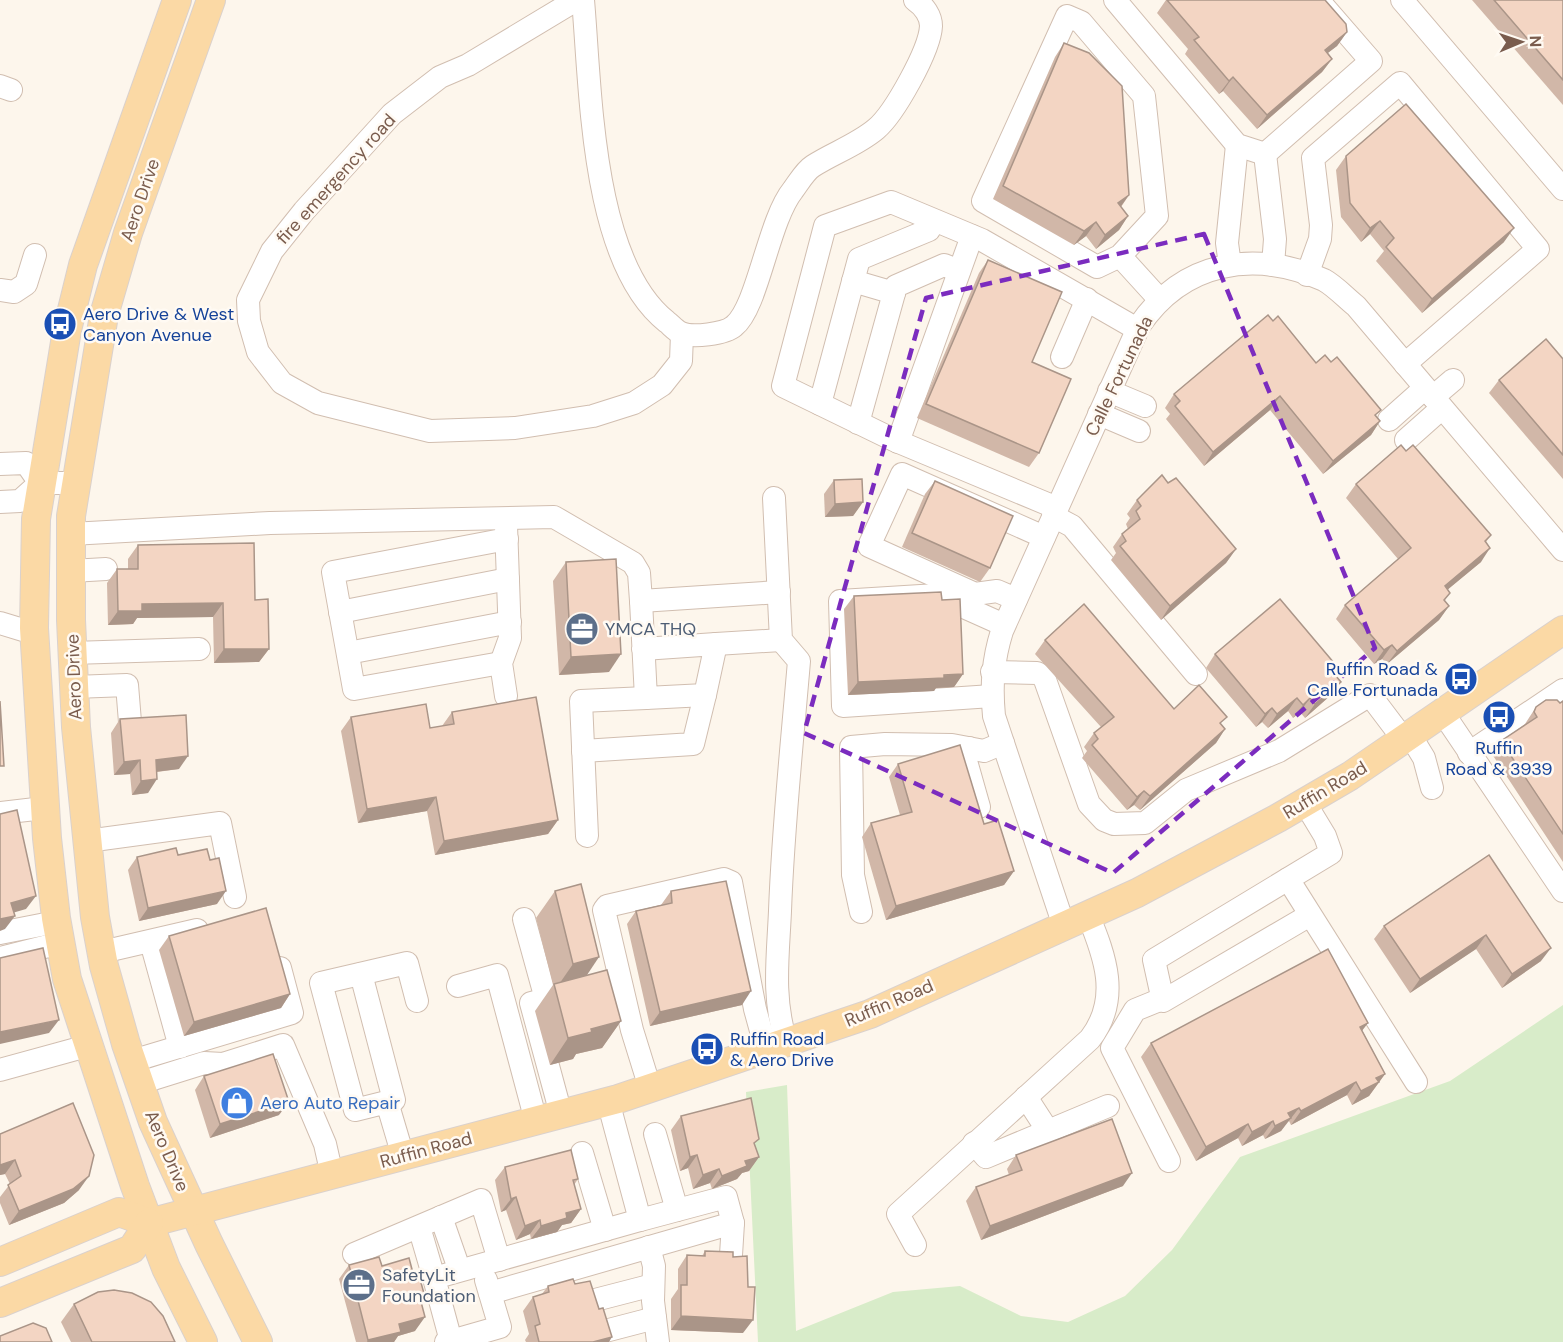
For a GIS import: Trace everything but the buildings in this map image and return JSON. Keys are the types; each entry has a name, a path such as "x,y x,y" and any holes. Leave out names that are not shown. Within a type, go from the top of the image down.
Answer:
{"main road":[{"name":"Aero Drive","path":"177,0 83,265 67,330 40,483 36,519 34,630 44,808 58,933 67,980 87,1046 149,1223 166,1268 203,1342"},
{"path":"160,143 160,98 197,0"},
{"name":"Aero Drive","path":"212,0 128,233 104,315 71,516 72,653 87,841 102,952 136,1072 153,1122 258,1342"},
{"name":"Ruffin Road","path":"149,1223 608,1101 870,1014 1137,893 1305,803 1443,713 1563,630"},
{"path":"0,1262 119,1212 149,1223 132,1250 0,1303"}],"street":[{"name":"fire emergency road","path":"576,0 468,65 440,77 392,114 304,211 272,251 248,300 249,321 258,352 282,383 318,403 430,430 515,428 593,416 634,403 662,385 681,361 682,334"},
{"path":"583,0 600,175 612,231 633,281 656,314 682,334 713,334 733,327 746,313 767,246 788,195 811,167 846,149 877,129 896,103 913,76 931,26 927,12 915,0"},
{"path":"1115,0 1237,145 1265,153"},
{"path":"1265,153 1371,61 1318,0"},
{"path":"1402,0 1563,189"},
{"path":"1067,16 1082,22 1143,96 1158,216 1120,256 1097,267 983,201 1067,16"},
{"path":"1307,275 1320,239 1321,225 1313,158 1400,83 1538,249 1405,364"},
{"path":"1230,266 1227,243 1237,145"},
{"path":"1265,153 1275,239 1272,265"},
{"path":"1052,520 783,386 825,226 891,202 972,236 1137,329"},
{"path":"820,404 859,260 929,231 933,221"},
{"path":"898,442 972,236"},
{"path":"0,290 14,292 26,284 35,255"},
{"path":"1120,256 1160,300"},
{"name":"Calle Fortunada","path":"915,1245 898,1214 1090,1039 1103,1017 1108,986 1108,968 1076,920 1003,743 994,716 992,672 994,656 1004,625 1137,329 1149,310 1184,279 1230,266 1255,262 1326,281 1356,306 1563,550"},
{"path":"858,423 896,286 944,265 959,271"},
{"path":"853,281 894,293"},
{"path":"1062,357 1087,299"},
{"path":"1406,440 1434,398 1454,380"},
{"path":"1109,391 1145,406"},
{"path":"1389,420 1434,398"},
{"path":"1099,414 1139,431"},
{"path":"0,464 26,463 40,483"},
{"path":"1016,599 997,591 975,594 869,546 902,474 1072,526 1196,674"},
{"path":"0,502 20,501 40,483 77,483"},
{"path":"774,498 781,640 799,661 784,822 776,987 778,1017 776,1045"},
{"path":"501,663 354,689 333,572 554,517 633,563 639,573 646,698"},
{"path":"71,534 270,523 506,528"},
{"path":"506,528 510,638 501,663 506,696"},
{"path":"71,571 106,569"},
{"path":"340,612 508,579"},
{"path":"641,601 779,592"},
{"path":"992,696 843,706 840,601 937,595 1004,625"},
{"path":"348,654 510,622"},
{"path":"0,623 34,630"},
{"path":"644,650 781,640"},
{"path":"583,751 693,744 716,644"},
{"path":"72,653 199,649"},
{"path":"992,672 1037,673 1044,677 1089,804 1104,819 1114,824 1145,823 1186,790 1279,751 1370,694 1424,758 1432,788"},
{"path":"74,687 128,685 130,722"},
{"path":"1469,753 1563,690"},
{"path":"587,836 581,701 705,695"},
{"path":"1443,713 1563,891"},
{"path":"861,912 853,875 851,747 885,744 952,745 984,751 1003,743"},
{"path":"969,748 966,761 979,807"},
{"path":"1162,999 1154,960 1331,853 1325,836 1305,803"},
{"path":"0,813 44,808"},
{"path":"87,841 220,824 236,897"},
{"path":"650,1088 632,1030 604,910 607,906 724,879 731,882 755,1008 776,1045"},
{"path":"1288,879 1416,1082"},
{"path":"1169,1161 1112,1048 1135,1010 1162,999 1310,915"},
{"path":"524,919 546,999"},
{"path":"102,952 151,942 219,923"},
{"path":"0,933 58,933"},
{"path":"0,958 58,933"},
{"path":"151,942 180,1047"},
{"path":"136,1072 180,1047 292,1013 274,945"},
{"path":"361,974 394,1100 355,1110 321,983 407,963 417,1000"},
{"path":"458,986 497,975 548,1117"},
{"path":"548,1117 531,1003 584,990"},
{"path":"136,1072 204,1063 223,1064 283,1045 325,1144 332,1175"},
{"path":"0,1070 87,1046"},
{"path":"1026,1097 1048,1131"},
{"path":"608,1101 631,1222"},
{"path":"387,1102 403,1156"},
{"path":"974,1143 986,1157 1108,1106"},
{"path":"655,1134 677,1210"},
{"path":"582,1153 648,1247 654,1266 653,1285 658,1342"},
{"path":"434,1278 726,1197 733,1223 730,1255"},
{"path":"354,1254 481,1200 490,1262 490,1293 502,1335 448,1341 422,1237"},
{"path":"441,1217 456,1260"},
{"path":"490,1293 733,1223"},
{"path":"595,1300 653,1285"},
{"path":"605,1331 655,1318"}],"highlighted area":[{"path":"1204,234 1375,648 1113,873 804,733 926,298"}],"green space":[{"path":"1563,1005 1563,1342 758,1342 746,1092 787,1085 796,1331 893,1292 960,1286 1021,1316 1068,1322 1125,1296 1172,1250 1240,1157 1450,1081"}],"place":[{"name":"Aero Drive & West Canyon Avenue","path":"60,324"},
{"name":"YMCA THQ","path":"582,629"},
{"name":"Ruffin Road & Calle Fortunada","path":"1461,679"},
{"name":"Ruffin Road & 3939","path":"1499,717"},
{"name":"Ruffin Road & Aero Drive","path":"707,1049"},
{"name":"Aero Auto Repair","path":"237,1103"},
{"name":"SafetyLit Foundation","path":"359,1285"}]}
